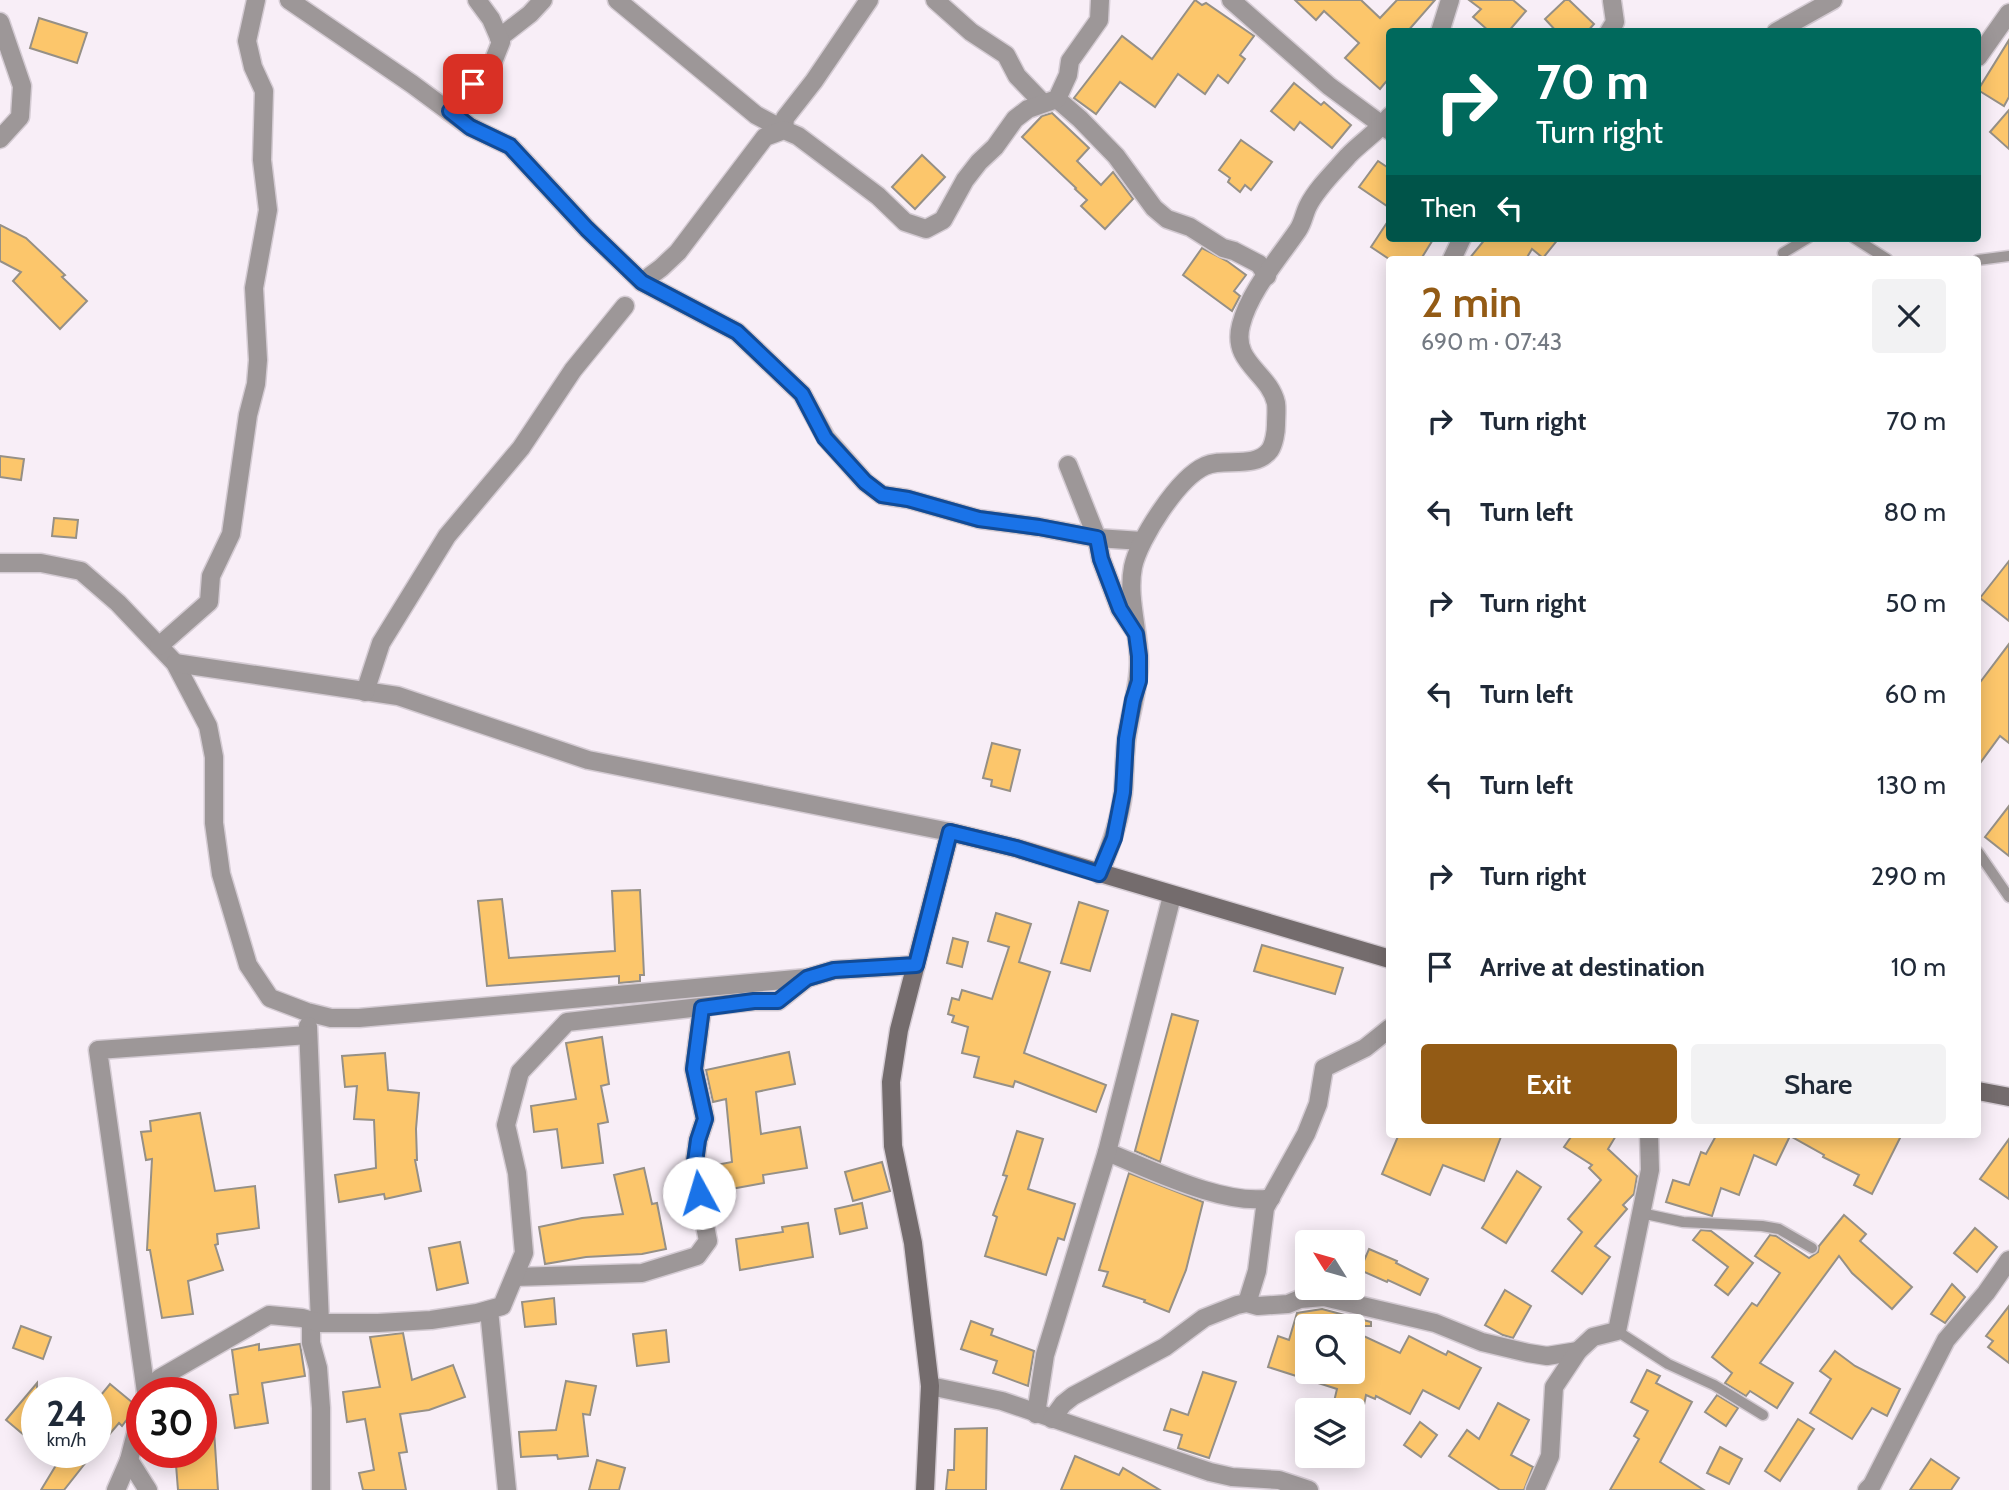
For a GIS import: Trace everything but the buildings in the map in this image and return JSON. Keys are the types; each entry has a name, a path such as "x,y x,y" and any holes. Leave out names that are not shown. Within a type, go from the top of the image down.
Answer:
{"street":[{"path":"159,646 209,602 211,576 231,534 248,415 256,384 258,360 254,288 268,210 262,160 264,91 253,67 247,41 256,0"},
{"path":"289,0 470,127 510,146 587,229 642,282 737,332 802,394 825,438 865,482 882,495 908,499 979,519 1097,538 1142,541"},
{"path":"450,111 491,67 501,42 491,19 477,0"},
{"path":"499,37 530,14 543,0"},
{"path":"617,0 756,115 798,136 878,196 905,222 926,229 943,220 965,180 995,147 1015,119 1028,109 1050,101 1068,75 1070,61 1099,20 1100,0"},
{"path":"784,130 786,118 869,0"},
{"path":"935,0 971,32 1006,55 1017,76 1097,135 1154,208 1167,219 1190,227 1223,248 1268,267"},
{"path":"1231,0 1329,86 1386,123"},
{"path":"1441,28 1450,0"},
{"path":"1783,28 1833,0"},
{"path":"1611,28 1615,22 1612,1"},
{"path":"1981,53 2009,13"},
{"path":"0,22 22,86 20,117 0,139"},
{"path":"1099,874 1114,838 1123,792 1126,739 1139,681 1132,593 1133,568 1142,541 1159,512 1183,484 1206,465 1261,458 1272,449 1276,428 1276,402 1238,345 1245,316 1268,267 1300,226 1309,204 1349,155 1386,125"},
{"path":"642,282 678,252 765,137 784,130"},
{"path":"365,692 381,643 447,536 521,448 573,370 625,306"},
{"path":"1068,465 1097,538 1101,559 1120,609 1136,634"},
{"path":"0,563 41,563 81,570 118,603 175,663 208,726 214,757 214,823 221,874 248,965 270,998 331,1018 359,1018 807,978 834,970 916,965"},
{"path":"175,663 398,696 588,760 950,832 1016,848 1386,958"},
{"path":"925,1490 930,1386 913,1243 893,1146 891,1082 899,1030 950,832"},
{"path":"1044,1416 1045,1355 1107,1152 1172,896"},
{"path":"162,1377 270,1315 316,1322 378,1323 431,1320 502,1306 524,1254 517,1173 506,1125 520,1072 568,1022 754,1001 778,1001 807,978"},
{"path":"515,1277 642,1273 697,1256 703,1249 708,1241 694,1169 698,1140 705,1119 694,1069 702,1008"},
{"path":"307,1012 316,1322 311,1343 318,1368 321,1408 321,1490"},
{"path":"1247,1303 1257,1271 1265,1208 1306,1134 1318,1104 1324,1068 1365,1048 1386,1031"},
{"path":"144,1377 98,1050 309,1035"},
{"path":"1981,1092 2009,1097"},
{"path":"1535,1490 1550,1456 1554,1387 1578,1351 1593,1338 1617,1331 1650,1170 1650,1138"},
{"path":"1107,1152 1175,1179 1232,1197 1258,1200 1271,1198"},
{"path":"1867,1490 1946,1340 1986,1293 2009,1260"},
{"path":"1044,1416 1073,1396 1165,1347 1204,1318 1247,1303 1258,1306 1288,1304 1300,1299 1324,1297 1435,1324 1482,1342 1528,1353 1547,1356 1570,1350 1578,1351"},
{"path":"489,1310 506,1490"},
{"path":"930,1386 1002,1401 1210,1472 1232,1477 1279,1480 1309,1490"},
{"path":"116,1490 126,1467"},
{"path":"134,1468 148,1490"}],"lane":[{"path":"1783,253 1801,242"},
{"path":"1860,242 1882,256"},
{"path":"1981,260 2009,256"},
{"path":"1981,856 2009,897"},
{"path":"1641,1213 1683,1222 1779,1229 1812,1248"},
{"path":"1617,1331 1668,1364 1714,1385 1763,1415"}],"route":[{"path":"473,84 450,111 470,127 510,146 587,229 642,282 737,332 802,394 825,438 865,482 882,495 908,499 979,519 1097,538 1101,559 1120,609 1136,634 1139,681 1126,739 1123,792 1114,838 1099,874 1016,848 950,832 916,965 834,970 807,978 778,1001 754,1001 702,1008 694,1069 705,1119 698,1140 694,1169 699,1193"}]}
